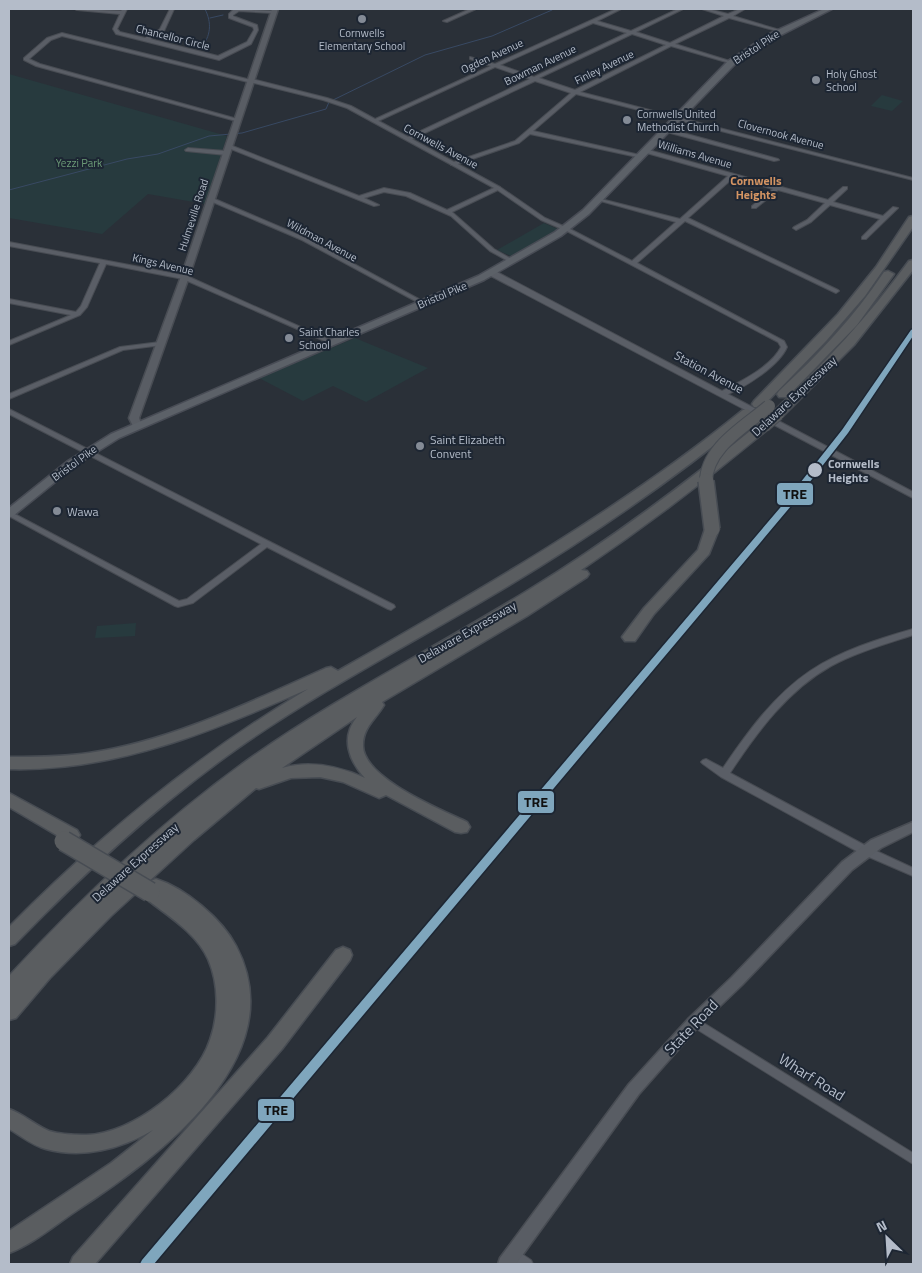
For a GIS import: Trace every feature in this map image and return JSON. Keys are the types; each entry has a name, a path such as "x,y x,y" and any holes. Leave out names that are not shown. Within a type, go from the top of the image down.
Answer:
{"highway":[{"name":"Delaware Expressway","path":"9,989 54,940 122,872 184,818 235,778 337,708 501,613 592,556 665,505 764,426 763,409 859,297 886,261 913,218"},
{"path":"630,637 649,611 704,551 712,528 706,477 709,462 718,450 830,348 865,308 884,280 913,230"},
{"name":"Delaware Expressway","path":"9,939 87,860 188,777 273,717 422,628 470,602 582,533 720,436 822,372 869,321 913,263"},
{"path":"9,1012 92,924 216,810 260,775 320,733 552,594 620,548 708,480 727,457"},
{"path":"9,763 43,765 84,761 165,738 240,711 327,674 422,628"},
{"path":"216,810 272,777 297,770 322,770 352,778 458,829 373,779 360,763 356,745 358,728 374,707 456,652"},
{"path":"9,799 67,838 203,918 223,940 232,957 238,977 241,1007 238,1028 230,1052 217,1076 200,1098 152,1144 9,1243"},
{"path":"9,809 67,838"},
{"path":"9,1118 32,1134 51,1141 83,1144 116,1139 146,1126 165,1114 192,1088 210,1063 220,1039 225,1020 227,993 222,968 214,952 196,929 153,889"},
{"path":"81,1264 275,1043 343,955"}],"main road":[{"name":"Bristol Pike","path":"9,513 89,451 137,426 492,273 566,229 598,199 731,63 781,31 829,9"},
{"name":"Hulmeville Road","path":"137,426 134,418 185,277 210,199 252,81 274,10"},
{"name":"State Road","path":"510,1259 634,1090 694,1022 737,981 830,882 866,850 913,827"}],"street":[{"path":"77,9 124,11"},
{"path":"145,40 162,30 172,9"},
{"path":"237,9 274,10"},
{"name":"Chancellor Circle","path":"124,11 115,31 214,58 225,57 249,43 256,30 253,25 231,17 231,14 237,9"},
{"path":"461,9 468,11"},
{"path":"445,21 474,9"},
{"name":"Ogden Avenue","path":"374,121 618,9"},
{"name":"Bowman Avenue","path":"408,139 681,9"},
{"path":"704,9 781,31"},
{"name":"Finley Avenue","path":"453,164 517,142 575,92 743,9"},
{"path":"593,21 731,63"},
{"name":"Cornwells Avenue","path":"238,120 38,65 27,60 36,50 58,34 331,101 374,121 498,188 543,219 566,229 771,335 781,342 784,347 782,353 765,368 723,394"},
{"name":"Clovernook Avenue","path":"472,58 575,92 912,178"},
{"path":"665,130 776,160"},
{"name":"Williams Avenue","path":"528,132 642,154 733,176 884,218"},
{"path":"188,150 227,150 376,205"},
{"path":"632,264 733,176"},
{"path":"446,212 498,188"},
{"path":"754,207 777,188"},
{"path":"796,228 809,222 844,188"},
{"path":"358,198 378,190 395,190 446,212 492,250 512,261"},
{"name":"Wildman Avenue","path":"210,199 304,239 423,303"},
{"path":"598,199 683,219 836,291"},
{"path":"864,238 894,208"},
{"name":"Kings Avenue","path":"9,244 185,277 331,342"},
{"path":"9,343 78,314 84,307 104,262"},
{"name":"Station Avenue","path":"492,273 913,495"},
{"path":"9,301 78,314"},
{"path":"9,397 122,348 160,344"},
{"path":"9,411 391,606"},
{"path":"9,513 175,604 190,601 268,543"},
{"path":"724,774 740,749 773,710 798,685 817,670 856,651 913,632"},
{"path":"706,762 724,774 866,850 913,872"},
{"name":"Wharf Road","path":"694,1022 913,1159"},
{"path":"510,1259 527,1264"}],"green space":[{"name":"Yezzi Park","path":"9,74 227,136 205,204 148,194 102,234 9,218"},
{"path":"882,95 903,101 892,111 871,106"},
{"path":"544,223 558,229 511,256 497,250"},
{"path":"355,338 428,368 366,402 333,386 303,401 259,378"},
{"path":"136,623 135,636 95,638 97,626"}],"waterway":[{"path":"201,48 209,34 209,19 205,9"},
{"path":"9,190 127,159 158,154 209,136 242,133 326,109 329,102 425,55 492,36 552,10"},
{"path":"210,18 223,15"}],"transit line":[{"name":"TRE","path":"146,1264 788,504 845,431 913,331"}],"place":[{"name":"Cornwells Elementary School","path":"362,19"},
{"name":"Holy Ghost School","path":"816,80"},
{"name":"Cornwells United Methodist Church","path":"627,120"},
{"name":"Saint Charles School","path":"289,338"},
{"name":"Saint Elizabeth Convent","path":"420,446"},
{"name":"Cornwells Heights","path":"815,470"},
{"name":"Wawa","path":"57,511"}],"district":[{"name":"Cornwells Heights","path":"756,187"}]}
